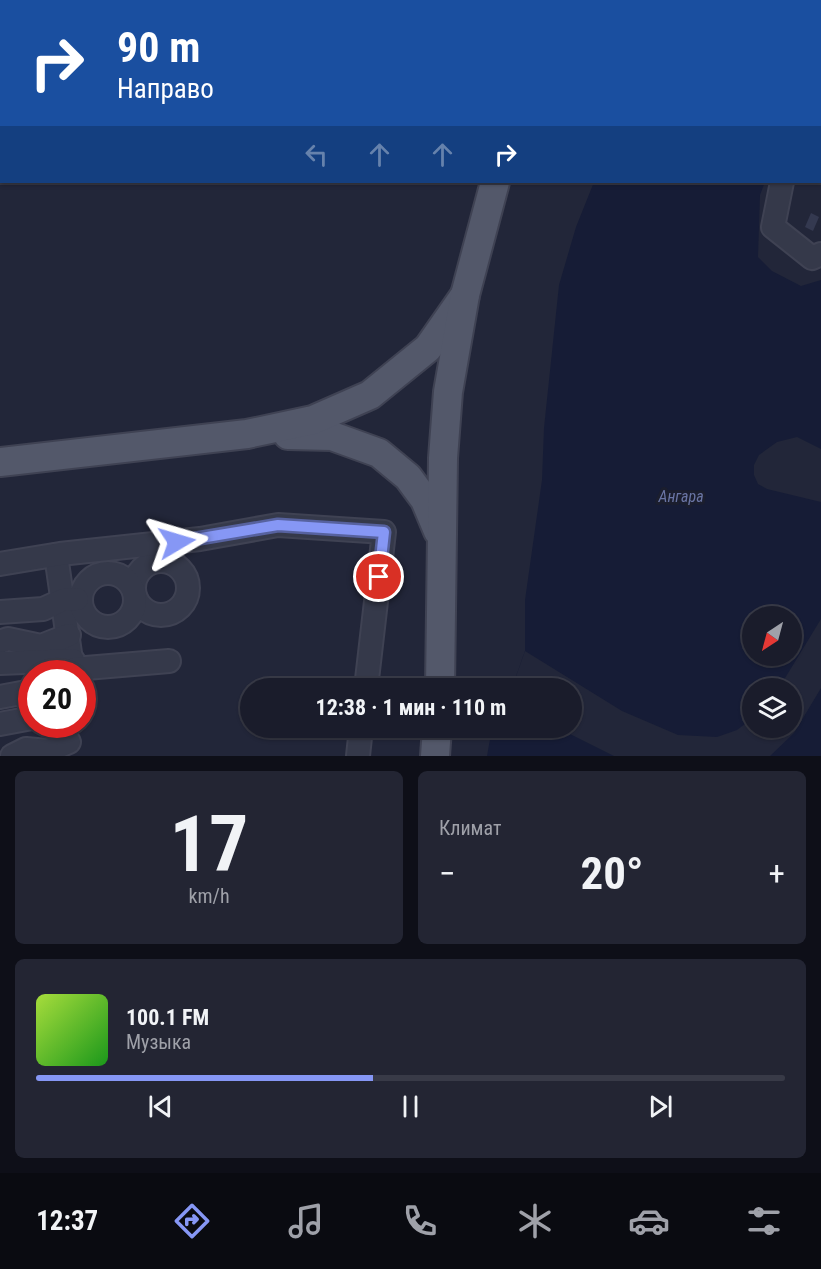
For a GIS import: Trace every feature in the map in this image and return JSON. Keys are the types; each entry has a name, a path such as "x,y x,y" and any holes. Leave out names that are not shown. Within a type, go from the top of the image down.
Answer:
{"main road":[{"path":"440,678 443,458 448,393 465,295 495,183"},
{"path":"0,462 247,434 313,420 370,395 428,348 465,295"},
{"path":"247,434 332,436 379,453 408,477 425,501 442,542"},
{"path":"435,756 436,738"}],"lane":[{"path":"782,183 772,227 812,258 821,254"},
{"path":"0,564 56,555 200,539 278,525 384,532 367,678"},
{"path":"0,612 43,609 72,599 86,584 98,575 106,573 122,577 128,582 135,595 135,604 129,618 117,626 109,627 89,619 72,599 56,555"},
{"path":"72,599 69,635 72,660"},
{"path":"0,642 8,639 41,646 69,635"},
{"path":"96,666 169,661"},
{"path":"0,663 18,664"},
{"path":"0,697 18,694"},
{"path":"0,724 18,721"},
{"path":"12,756 26,749 48,751 69,742 67,738"},
{"path":"358,756 361,738"}],"water":[{"name":"Ангара","path":"594,183 765,183 760,195 758,257 772,271 801,286 821,280 821,756 487,756 490,738 582,738 582,678 516,678 525,651 525,600 542,480 544,428 559,285 576,227"}],"pier":[{"path":"797,437 821,449 821,502 767,489 758,484 754,475 754,465 759,455 777,442"},
{"path":"821,619 821,688 802,720 802,678 785,678 792,666 802,666 802,650"},
{"path":"525,651 569,678 516,678"},
{"path":"582,686 622,711 678,735 717,737 742,726 742,738 789,738 770,756 614,756 578,738 582,738"}],"building":[{"path":"811,213 819,217 813,231 805,227"}],"route":[{"path":"177,542 278,525 384,532 379,577"}]}
